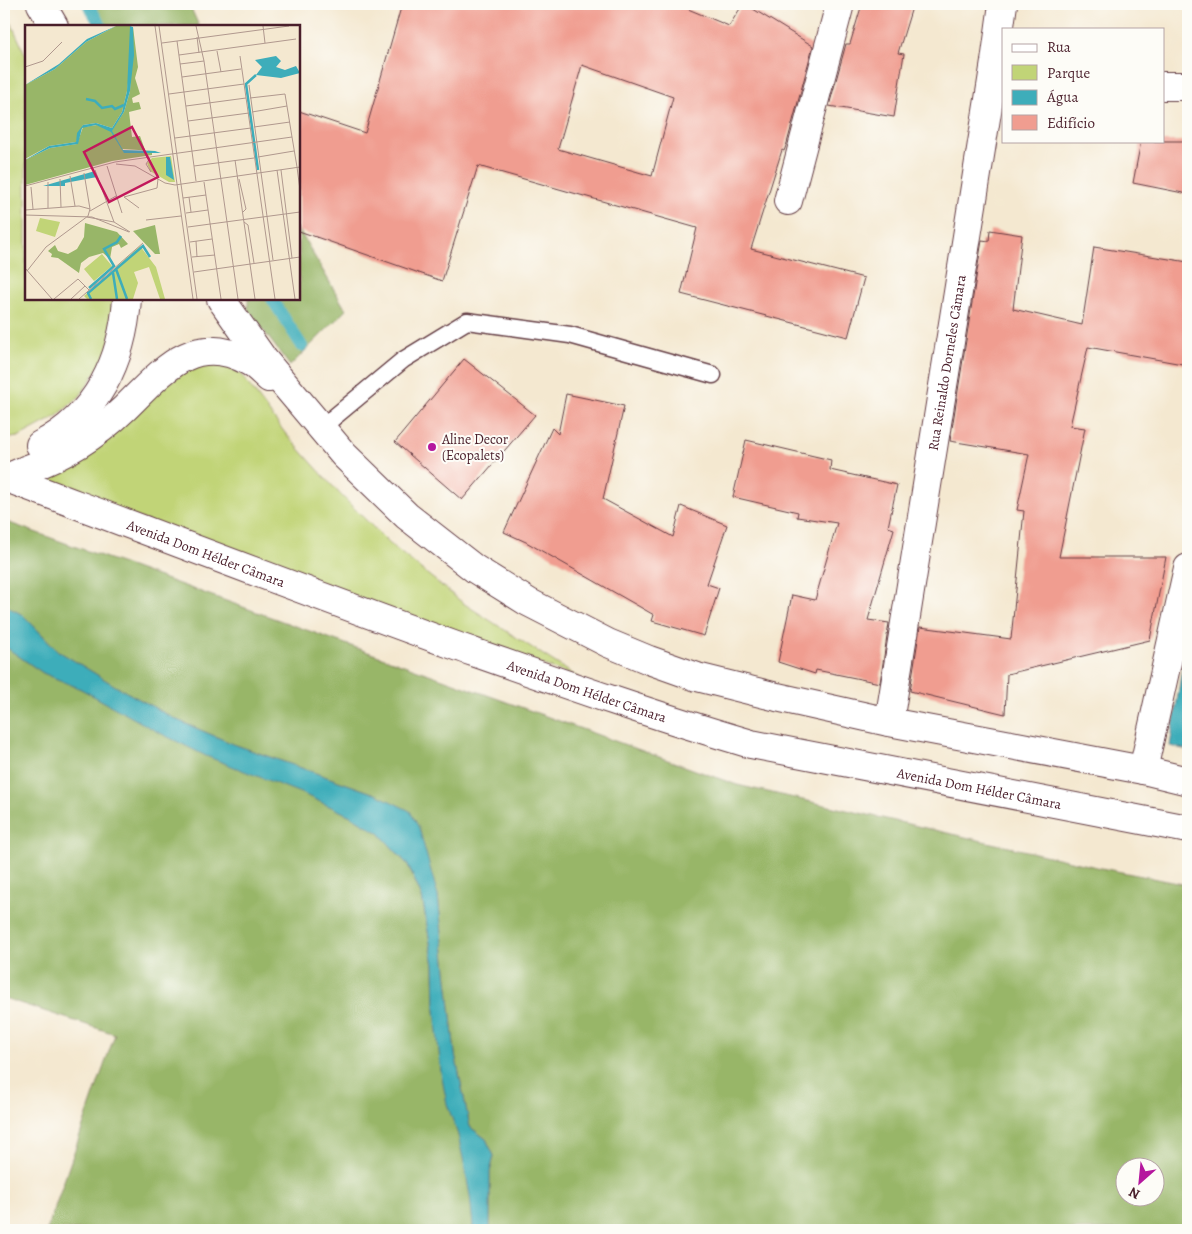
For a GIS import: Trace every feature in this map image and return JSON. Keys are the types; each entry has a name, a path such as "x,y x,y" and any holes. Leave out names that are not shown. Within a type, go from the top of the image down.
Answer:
{"main road":[{"path":"36,4 43,25"},
{"path":"41,4 53,25"},
{"path":"788,200 840,4"},
{"name":"Rua Reinaldo Dorneles Câmara","path":"889,722 999,63 1002,4"},
{"path":"1164,86 1188,86"},
{"path":"4,473 22,453 59,435 77,420 97,395 119,348 126,316 127,300"},
{"path":"221,300 264,360 344,455 407,516 475,569 528,602 608,643 697,677 889,722 1143,770 1188,781"},
{"path":"4,473 38,466 65,452 125,408 144,388 184,356 203,350 225,351 250,362 301,404"},
{"name":"Avenida Dom Hélder Câmara","path":"4,473 352,608 543,677 686,725 750,744 1188,830"},
{"path":"1143,770 1188,568"}],"lane":[{"path":"321,428 403,360 467,321 570,335 713,375"}],"green space":[{"path":"94,4 189,4 199,25 96,25 91,17"},
{"path":"4,7 25,54 25,300 114,300 108,353 80,396 57,416 18,437 4,439"},
{"path":"300,232 346,310 290,366 248,310 248,300 300,300"},
{"path":"203,362 236,368 285,433 339,493 390,544 463,603 579,678 38,481 92,451 149,398 186,371"},
{"path":"4,521 737,785 1101,868 1188,885 1188,1230 490,1230 490,1172 494,1156 486,1139 470,1127 455,1054 438,896 378,795 233,744 177,720 117,687 58,651 23,615 4,605"},
{"path":"4,646 43,673 351,816 379,833 408,865 422,897 434,965 435,1010 471,1196 472,1230 47,1230 115,1034 4,998"}],"water":[{"path":"4,605 23,615 58,651 117,687 177,720 233,744 378,795 410,811 419,828 438,896 455,1054 470,1127 486,1139 494,1156 490,1172 490,1230 472,1230 470,1196 464,1163 458,1135 447,1104 441,1073 435,1010 434,965 422,897 408,865 379,833 351,816 303,794 206,756 158,732 81,689 43,673 4,646"},
{"path":"1188,630 1188,750 1170,746"}],"building":[{"path":"402,4 676,4 729,26 743,4 745,4 813,46 787,143 784,151 782,150 751,249 864,278 848,337 681,294 697,228 478,166 442,281 300,231 300,111 365,133","holes":["582,65 673,97 652,176 558,149"]},
{"path":"862,4 913,4 898,53 904,54 894,117 829,106 846,44 850,44"},
{"path":"1188,141 1188,194 1133,183 1141,142"},
{"path":"990,230 1022,235 1013,309 1082,325 1094,247 1188,262 1188,365 1088,347 1070,426 1085,428 1059,557 1166,557 1150,640 1007,674 1005,714 910,691 920,627 1011,639 1024,511 1017,510 1029,454 950,441 982,240 989,241"},
{"path":"464,359 535,415 462,500 395,442"},
{"path":"566,394 624,406 603,499 673,537 681,506 727,525 707,584 719,588 704,636 652,621 654,615 526,542 504,532 552,428 558,434"},
{"path":"746,440 831,460 830,470 897,485 888,527 894,529 868,620 889,623 880,683 816,670 815,674 778,662 792,595 815,600 837,523 797,517 798,512 733,497"}],"waterway":[{"path":"88,4 100,25"},
{"path":"273,300 302,346"}],"place":[{"name":"Aline Decor (Ecopalets)","path":"432,447"}]}
